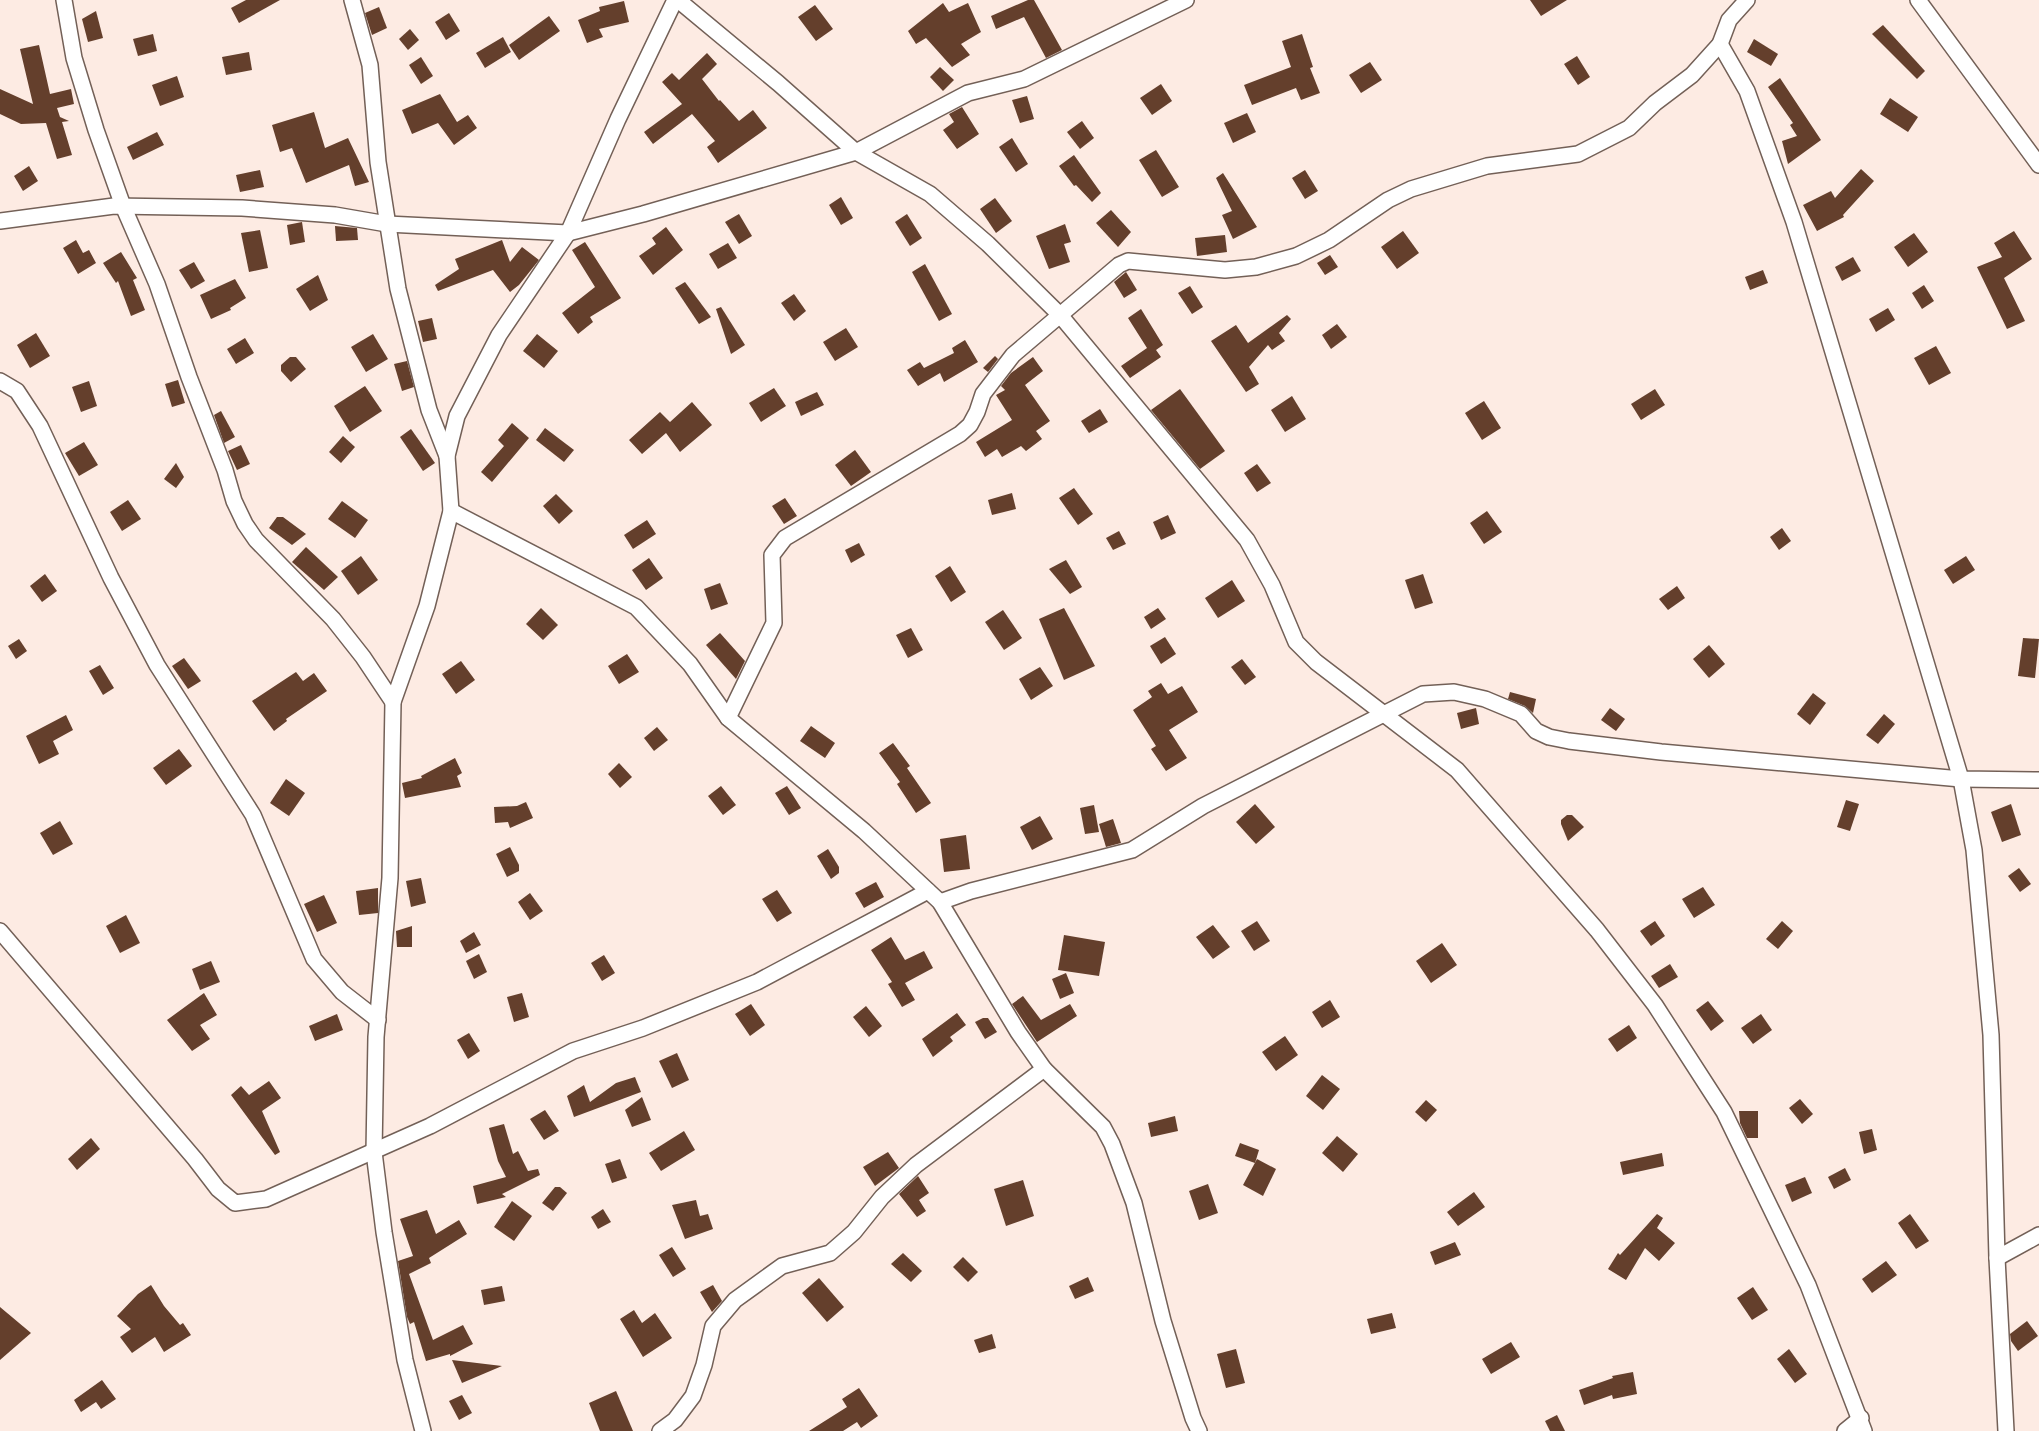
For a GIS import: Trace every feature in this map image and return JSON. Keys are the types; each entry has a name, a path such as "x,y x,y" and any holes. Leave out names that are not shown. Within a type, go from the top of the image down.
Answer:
{"street":[{"path":"64,0 74,58 123,206 157,284 189,378 225,470 234,501 245,524 256,540 333,619 363,657 394,702"},
{"path":"352,0 370,64 378,162 398,289 429,410 447,456 451,511 427,606 394,702 390,878 378,1020 374,1152 384,1232 404,1351 423,1431"},
{"path":"447,456 457,416 499,335 568,233 618,119 677,0 778,83 856,152 930,194 988,244 1060,315 1247,540 1272,585 1296,642 1316,662 1384,712 1457,770 1596,930 1654,1005 1724,1112 1808,1285 1848,1393 1863,1424 1846,1431"},
{"path":"0,221 123,206 242,208 335,215 387,224 568,233 652,211 856,152 968,94 1024,79 1186,0"},
{"path":"728,718 774,624 772,555 779,545 785,538 960,434 970,425 983,394 1013,355 1109,272 1128,261 1226,270 1256,267 1296,256 1329,240 1388,200 1411,189 1487,166 1578,154 1629,128 1655,103 1692,75 1720,44 1729,20 1747,0"},
{"path":"1918,0 2039,165"},
{"path":"1720,44 1747,91 1794,222 1961,779 1974,850 1991,1035 1997,1258 2006,1431"},
{"path":"0,381 16,391 40,426 111,578 157,664 253,815 314,959 342,992 378,1020"},
{"path":"451,511 636,607 690,664 728,718 864,831 940,902 1018,1032 1044,1069 1103,1127 1112,1144 1134,1203 1163,1321 1193,1418 1199,1431"},
{"path":"940,902 971,891 1132,850 1203,806 1384,712 1423,694 1454,692 1485,699 1521,714 1536,731 1549,737 1569,741 1661,752 1961,779 2039,780"},
{"path":"0,931 195,1158 218,1189 235,1203 266,1199 374,1152 505,1088 573,1051 652,1025 757,982 928,891"},
{"path":"660,1431 675,1420 693,1396 704,1365 713,1326 735,1300 782,1266 830,1253 854,1232 882,1197 916,1165 1044,1069"},
{"path":"1997,1258 2039,1235"}],"building":[{"path":"246,0 280,0 239,23 231,8"},
{"path":"1028,0 1034,0 1062,50 1046,58 1024,17 996,29 991,16"},
{"path":"1530,0 1567,0 1541,16"},
{"path":"624,1 629,22 599,29 603,37 587,43 578,20 600,11 599,7"},
{"path":"943,3 949,12 968,3 981,32 961,44 970,55 952,67 926,38 916,44 908,31"},
{"path":"815,5 833,29 816,41 798,17"},
{"path":"379,7 387,28 372,35 365,13"},
{"path":"96,11 103,38 88,42 82,19"},
{"path":"449,13 460,31 446,40 435,22"},
{"path":"549,16 560,31 519,60 509,45"},
{"path":"1883,25 1925,71 1917,79 1872,34"},
{"path":"410,29 419,40 408,50 399,39"},
{"path":"153,34 157,51 138,56 133,39"},
{"path":"1302,34 1313,67 1310,68 1320,93 1301,100 1296,88 1252,105 1244,85 1291,67 1282,41"},
{"path":"503,37 511,52 485,68 476,53"},
{"path":"1754,39 1778,54 1771,66 1747,52"},
{"path":"39,45 50,94 71,89 74,104 57,108 60,117 69,121 62,122 72,155 57,159 46,123 21,124 0,114 0,89 33,104 20,49"},
{"path":"249,52 252,70 226,75 222,57"},
{"path":"707,53 717,64 702,79 719,101 739,121 753,110 767,128 718,163 707,147 715,141 692,114 653,144 644,132 682,104 662,82 672,73 679,80"},
{"path":"1577,56 1590,77 1578,85 1564,64"},
{"path":"421,57 433,76 421,84 409,65"},
{"path":"1370,62 1382,80 1361,93 1349,75"},
{"path":"940,67 954,80 943,91 930,77"},
{"path":"177,76 184,97 160,106 152,85"},
{"path":"1780,78 1821,140 1788,164 1782,141 1797,136 1790,125 1793,123 1768,87"},
{"path":"1161,84 1172,101 1152,115 1140,98"},
{"path":"440,94 457,122 468,115 477,128 454,145 438,123 412,134 402,110"},
{"path":"1027,96 1034,119 1020,123 1012,100"},
{"path":"1890,98 1918,117 1908,132 1880,114"},
{"path":"962,107 979,134 957,149 943,130 954,122 949,114"},
{"path":"314,112 325,148 348,138 369,182 355,186 349,165 306,183 292,148 280,152 272,125"},
{"path":"1247,113 1256,132 1233,143 1224,123"},
{"path":"1082,121 1094,138 1080,149 1067,132"},
{"path":"157,132 164,145 133,160 127,147"},
{"path":"1012,138 1028,164 1016,172 999,147"},
{"path":"1156,150 1179,187 1162,197 1139,160"},
{"path":"1074,155 1101,193 1092,202 1076,185 1074,186 1059,166"},
{"path":"29,166 38,181 23,191 14,176"},
{"path":"1861,169 1874,181 1843,215 1844,217 1817,231 1803,205 1831,191 1835,198"},
{"path":"260,170 264,187 240,192 236,175"},
{"path":"1305,170 1318,191 1305,199 1292,178"},
{"path":"1223,173 1257,227 1233,239 1222,215 1232,211 1216,178"},
{"path":"841,197 853,218 841,225 829,205"},
{"path":"995,198 1012,221 996,233 980,209"},
{"path":"1111,210 1131,232 1118,247 1096,223"},
{"path":"739,214 752,236 739,244 725,222"},
{"path":"907,214 922,238 910,246 895,222"},
{"path":"302,222 305,242 290,245 287,225"},
{"path":"1065,224 1071,242 1064,244 1070,262 1049,269 1036,236"},
{"path":"335,226 357,228 358,240 336,241"},
{"path":"666,227 683,250 653,275 639,256 656,244 652,238"},
{"path":"260,230 268,268 249,272 241,233"},
{"path":"1403,231 1419,253 1397,269 1381,247"},
{"path":"2014,231 2032,259 2004,278 2025,321 2007,329 1977,267 2002,257 1994,243"},
{"path":"1914,233 1928,252 1908,267 1894,247"},
{"path":"1225,235 1227,252 1197,256 1195,238"},
{"path":"76,240 83,253 89,250 96,263 78,274 63,248"},
{"path":"502,240 510,262 522,247 539,260 519,285 510,292 493,270 438,291 435,285 459,269 455,259"},
{"path":"585,242 621,298 590,317 593,322 578,334 562,313 595,287 572,250"},
{"path":"728,243 737,258 718,269 709,254"},
{"path":"121,252 137,278 133,280 145,310 131,316 118,281 116,283 103,263"},
{"path":"1330,255 1338,267 1325,275 1317,263"},
{"path":"1853,257 1861,271 1842,281 1835,267"},
{"path":"194,262 205,281 191,289 179,270"},
{"path":"925,264 952,314 939,321 912,272"},
{"path":"1763,270 1768,283 1750,290 1745,277"},
{"path":"1126,272 1137,290 1124,298 1114,282"},
{"path":"318,275 328,300 310,311 296,289"},
{"path":"235,279 246,298 230,308 231,310 211,319 200,295"},
{"path":"685,282 711,317 699,324 675,288"},
{"path":"1924,285 1934,301 1922,309 1912,293"},
{"path":"1190,286 1203,307 1192,314 1178,293"},
{"path":"794,294 806,311 794,321 781,303"},
{"path":"721,307 745,345 731,354 716,309"},
{"path":"1888,308 1895,320 1876,332 1869,319"},
{"path":"1141,309 1163,345 1156,350 1161,357 1130,378 1121,366 1147,348 1128,318"},
{"path":"1287,315 1291,319 1279,333 1285,341 1272,350 1268,345 1249,367 1259,384 1246,392 1211,341 1236,325 1248,343"},
{"path":"432,318 437,339 423,342 418,321"},
{"path":"1337,324 1347,337 1331,349 1322,335"},
{"path":"846,328 858,347 835,361 823,342"},
{"path":"36,333 50,356 30,368 17,345"},
{"path":"373,334 388,359 366,372 351,347"},
{"path":"537,334 558,351 544,368 523,351"},
{"path":"245,338 254,353 236,364 227,349"},
{"path":"965,340 978,362 944,382 940,373 918,386 907,370 920,362 924,368 954,353 952,348"},
{"path":"1936,346 1951,373 1929,385 1914,358"},
{"path":"995,356 998,359 988,372 983,368"},
{"path":"290,357 296,357 306,369 291,382 281,371 281,365"},
{"path":"1033,357 1043,371 1025,385 1050,421 1036,431 1042,439 1026,451 1021,446 1002,457 997,449 985,457 976,442 1012,420 996,395 1005,390 1001,386 1011,373"},
{"path":"407,361 414,387 402,391 394,364"},
{"path":"178,380 185,403 172,407 165,384"},
{"path":"89,381 97,406 81,412 72,387"},
{"path":"365,386 382,411 350,432 334,406"},
{"path":"774,388 786,406 761,422 749,403"},
{"path":"1180,389 1225,451 1200,469 1151,410"},
{"path":"1655,389 1665,405 1641,420 1631,404"},
{"path":"817,392 824,405 801,416 795,402"},
{"path":"1292,396 1306,419 1285,432 1271,410"},
{"path":"1484,401 1501,428 1482,440 1465,413"},
{"path":"692,402 712,425 680,452 666,433 642,454 629,440 660,412 670,422"},
{"path":"1100,409 1108,422 1089,433 1081,421"},
{"path":"221,411 235,437 224,443 214,415"},
{"path":"512,423 529,438 492,482 481,472 504,446 498,440"},
{"path":"545,428 574,450 564,462 536,440"},
{"path":"411,429 435,463 423,471 400,437"},
{"path":"343,436 355,447 341,463 329,452"},
{"path":"84,442 98,465 79,476 65,453"},
{"path":"241,445 250,464 237,470 228,451"},
{"path":"855,450 871,472 851,486 835,465"},
{"path":"176,463 184,477 176,488 164,479"},
{"path":"1257,464 1271,483 1257,492 1244,473"},
{"path":"1074,488 1093,514 1078,525 1059,498"},
{"path":"1012,493 1016,509 992,515 988,500"},
{"path":"556,494 573,511 559,524 543,506"},
{"path":"785,498 797,516 784,524 772,506"},
{"path":"128,500 141,519 122,531 110,512"},
{"path":"342,501 368,520 355,538 328,519"},
{"path":"1487,511 1502,532 1484,544 1470,523"},
{"path":"1168,515 1176,533 1161,540 1153,522"},
{"path":"277,517 283,517 306,534 292,545 269,528"},
{"path":"647,520 656,534 633,549 624,535"},
{"path":"1782,528 1791,541 1779,550 1770,537"},
{"path":"1119,531 1126,544 1113,550 1106,538"},
{"path":"859,543 865,555 851,563 845,550"},
{"path":"306,547 338,577 324,590 292,562"},
{"path":"361,556 378,580 358,595 341,571"},
{"path":"1966,556 1975,570 1953,584 1944,570"},
{"path":"649,558 663,578 646,590 632,570"},
{"path":"1066,560 1082,587 1070,594 1049,569"},
{"path":"950,566 966,592 951,602 935,576"},
{"path":"45,574 57,591 42,602 30,586"},
{"path":"1423,574 1433,603 1415,609 1405,580"},
{"path":"1232,580 1245,601 1218,618 1205,598"},
{"path":"720,583 728,604 711,610 704,589"},
{"path":"1677,586 1685,598 1668,610 1659,599"},
{"path":"541,608 558,625 543,640 526,624"},
{"path":"1064,608 1095,666 1064,680 1039,619"},
{"path":"1158,608 1166,619 1151,629 1144,617"},
{"path":"1003,610 1022,638 1004,650 985,622"},
{"path":"911,628 923,650 908,658 896,635"},
{"path":"720,633 745,661 736,679 706,645"},
{"path":"1165,637 1176,654 1161,664 1150,646"},
{"path":"2023,638 2039,639 2035,678 2018,676"},
{"path":"19,639 27,651 16,659 8,646"},
{"path":"1709,645 1725,664 1709,678 1693,659"},
{"path":"627,654 639,672 619,684 608,666"},
{"path":"184,658 201,681 188,689 172,666"},
{"path":"1242,659 1256,677 1245,685 1231,667"},
{"path":"461,661 475,680 456,694 442,674"},
{"path":"100,665 114,688 103,695 89,671"},
{"path":"1040,667 1053,686 1031,700 1019,679"},
{"path":"296,672 303,681 314,673 327,691 286,719 287,721 274,731 252,701"},
{"path":"1161,683 1168,694 1182,686 1198,712 1169,730 1187,758 1166,771 1151,749 1156,746 1133,710 1152,697 1148,691"},
{"path":"1510,692 1536,699 1533,713 1525,706 1508,699"},
{"path":"1813,693 1826,703 1810,725 1797,714"},
{"path":"1476,708 1479,724 1461,729 1457,713"},
{"path":"1610,708 1625,719 1616,731 1601,720"},
{"path":"1884,714 1895,724 1878,744 1866,735"},
{"path":"66,715 73,730 53,741 59,754 39,764 26,736"},
{"path":"811,726 835,743 825,758 800,741"},
{"path":"657,727 668,740 654,751 644,738"},
{"path":"893,743 910,766 907,768 931,803 916,813 897,784 900,782 879,753"},
{"path":"179,749 192,766 166,785 153,768"},
{"path":"455,758 462,773 457,776 461,787 405,798 402,783 422,778 421,776"},
{"path":"619,763 632,777 620,788 608,774"},
{"path":"286,779 305,793 289,816 270,803"},
{"path":"721,786 736,805 723,815 708,796"},
{"path":"787,786 801,808 789,815 775,793"},
{"path":"1846,800 1859,804 1850,831 1837,827"},
{"path":"526,802 533,818 510,828 508,822 495,823 494,807 517,806"},
{"path":"1255,804 1275,827 1256,844 1236,822"},
{"path":"2011,804 2021,835 2002,842 1991,812"},
{"path":"1094,805 1099,832 1085,834 1080,808"},
{"path":"1567,815 1572,815 1584,827 1568,841 1561,824 1561,820"},
{"path":"1040,816 1053,839 1032,850 1020,827"},
{"path":"1113,819 1121,843 1106,847 1099,824"},
{"path":"60,821 73,844 53,855 40,833"},
{"path":"966,835 970,869 944,872 940,839"},
{"path":"510,847 519,865 519,871 507,877 496,854"},
{"path":"828,849 839,867 839,873 831,879 817,856"},
{"path":"2019,868 2031,884 2020,892 2008,876"},
{"path":"421,878 426,903 411,907 406,881"},
{"path":"876,882 884,897 864,908 855,893"},
{"path":"1703,887 1715,905 1694,918 1682,899"},
{"path":"378,888 378,913 359,915 356,891"},
{"path":"777,890 792,913 777,922 762,899"},
{"path":"530,893 543,911 530,920 518,902"},
{"path":"324,895 337,923 317,932 304,904"},
{"path":"126,915 140,943 120,953 106,926"},
{"path":"1257,921 1270,941 1254,951 1241,931"},
{"path":"1655,921 1665,936 1651,946 1640,931"},
{"path":"1782,921 1793,931 1778,949 1766,939"},
{"path":"1213,925 1230,947 1213,959 1196,937"},
{"path":"412,926 412,947 397,947 396,931"},
{"path":"474,932 481,945 466,953 460,941"},
{"path":"1064,935 1105,942 1099,976 1058,970"},
{"path":"891,937 905,960 924,951 933,968 905,983 915,1000 902,1007 888,984 892,982 871,950"},
{"path":"1442,943 1457,965 1431,983 1416,961"},
{"path":"479,954 487,972 474,979 466,961"},
{"path":"604,955 615,973 602,981 591,963"},
{"path":"211,961 220,982 200,990 192,969"},
{"path":"1670,964 1678,977 1659,988 1651,976"},
{"path":"1066,973 1074,993 1060,999 1052,979"},
{"path":"204,993 217,1015 200,1025 210,1039 192,1051 167,1020"},
{"path":"522,993 529,1017 514,1022 507,997"},
{"path":"1023,996 1041,1020 1070,1004 1077,1016 1037,1042 1012,1004"},
{"path":"1330,1000 1340,1017 1322,1028 1312,1012"},
{"path":"1708,1001 1724,1021 1711,1031 1696,1010"},
{"path":"751,1004 765,1025 750,1036 735,1014"},
{"path":"866,1006 882,1026 869,1037 853,1017"},
{"path":"957,1013 966,1025 950,1037 953,1041 933,1057 922,1039"},
{"path":"337,1014 343,1030 315,1041 309,1026"},
{"path":"1761,1014 1772,1030 1753,1044 1741,1028"},
{"path":"988,1018 997,1032 985,1039 975,1022"},
{"path":"1629,1025 1637,1038 1617,1052 1608,1039"},
{"path":"469,1033 480,1051 468,1059 457,1040"},
{"path":"1285,1036 1298,1055 1276,1071 1262,1052"},
{"path":"677,1053 689,1080 672,1088 659,1061"},
{"path":"1322,1075 1340,1089 1323,1110 1306,1096"},
{"path":"635,1077 641,1092 574,1117 567,1096 584,1085 590,1102 616,1083"},
{"path":"269,1081 281,1098 262,1111 280,1152 275,1155 231,1095 241,1086 249,1095"},
{"path":"642,1097 651,1120 632,1127 625,1110"},
{"path":"1800,1099 1813,1114 1802,1124 1789,1108"},
{"path":"1426,1100 1437,1110 1426,1122 1415,1112"},
{"path":"545,1110 559,1131 544,1140 530,1119"},
{"path":"1739,1111 1758,1111 1758,1138 1747,1138 1740,1123"},
{"path":"1175,1116 1178,1131 1151,1137 1148,1123"},
{"path":"504,1124 513,1154 518,1151 528,1171 538,1169 540,1175 502,1194 506,1197 477,1204 473,1186 506,1177 498,1161 489,1128"},
{"path":"1872,1129 1877,1150 1864,1154 1859,1132"},
{"path":"684,1131 695,1150 661,1171 649,1153"},
{"path":"1337,1136 1358,1154 1343,1172 1322,1153"},
{"path":"91,1138 100,1149 77,1170 68,1159"},
{"path":"1240,1143 1259,1150 1255,1163 1235,1156"},
{"path":"888,1152 899,1168 875,1186 863,1167"},
{"path":"1662,1153 1664,1166 1623,1175 1620,1162"},
{"path":"620,1159 627,1178 612,1183 605,1164"},
{"path":"1257,1159 1276,1169 1263,1196 1243,1185"},
{"path":"1845,1168 1851,1180 1834,1189 1828,1177"},
{"path":"918,1176 929,1193 919,1200 926,1211 917,1217 899,1194"},
{"path":"1805,1177 1812,1193 1792,1202 1785,1185"},
{"path":"1023,1180 1034,1216 1006,1226 994,1189"},
{"path":"1208,1184 1218,1213 1199,1220 1189,1191"},
{"path":"555,1187 560,1187 567,1193 553,1211 542,1203"},
{"path":"1474,1192 1485,1207 1458,1226 1447,1212"},
{"path":"696,1200 700,1216 708,1214 713,1229 685,1239 672,1205"},
{"path":"512,1201 532,1216 514,1241 494,1227"},
{"path":"603,1209 611,1222 598,1229 591,1217"},
{"path":"427,1210 436,1234 459,1220 467,1234 429,1258 431,1263 409,1274 433,1340 463,1325 473,1344 450,1356 450,1354 426,1361 414,1322 410,1324 407,1317 398,1261 413,1256 400,1219"},
{"path":"1657,1214 1663,1218 1657,1228 1675,1243 1659,1261 1645,1248 1626,1280 1608,1269 1618,1253 1620,1255"},
{"path":"1910,1214 1929,1241 1916,1249 1898,1223"},
{"path":"1455,1242 1461,1255 1435,1265 1430,1252"},
{"path":"672,1247 686,1269 673,1277 659,1255"},
{"path":"903,1253 922,1271 911,1282 891,1264"},
{"path":"963,1257 978,1272 968,1282 953,1267"},
{"path":"1886,1261 1897,1275 1872,1293 1862,1279"},
{"path":"1088,1277 1094,1291 1075,1299 1069,1286"},
{"path":"819,1278 844,1307 827,1322 802,1293"},
{"path":"151,1285 164,1306 180,1325 183,1323 191,1335 164,1352 155,1337 132,1353 120,1337 131,1329 117,1316 138,1294"},
{"path":"713,1285 722,1301 712,1312 700,1292"},
{"path":"502,1286 505,1301 484,1305 481,1290"},
{"path":"1753,1287 1768,1310 1752,1320 1737,1298"},
{"path":"0,1307 31,1333 0,1360"},
{"path":"634,1310 642,1323 655,1313 672,1338 643,1357 620,1319"},
{"path":"1392,1313 1396,1328 1371,1334 1367,1319"},
{"path":"2027,1321 2038,1336 2018,1351 2011,1341 2010,1334"},
{"path":"992,1334 996,1348 979,1353 974,1340"},
{"path":"1511,1342 1520,1357 1491,1374 1482,1359"},
{"path":"1236,1349 1245,1383 1226,1388 1217,1354"},
{"path":"1789,1349 1807,1374 1795,1383 1777,1359"},
{"path":"452,1360 502,1366 462,1383"},
{"path":"1633,1372 1637,1394 1613,1399 1612,1395 1584,1405 1579,1390 1613,1378 1612,1376"},
{"path":"102,1380 116,1399 101,1409 96,1402 81,1412 74,1400"},
{"path":"859,1388 878,1416 861,1428 857,1422 843,1431 809,1431 847,1407 842,1399"},
{"path":"616,1391 633,1431 600,1431 589,1403"},
{"path":"462,1395 472,1413 459,1420 449,1401"},
{"path":"1557,1415 1565,1431 1550,1431 1545,1421"}]}
